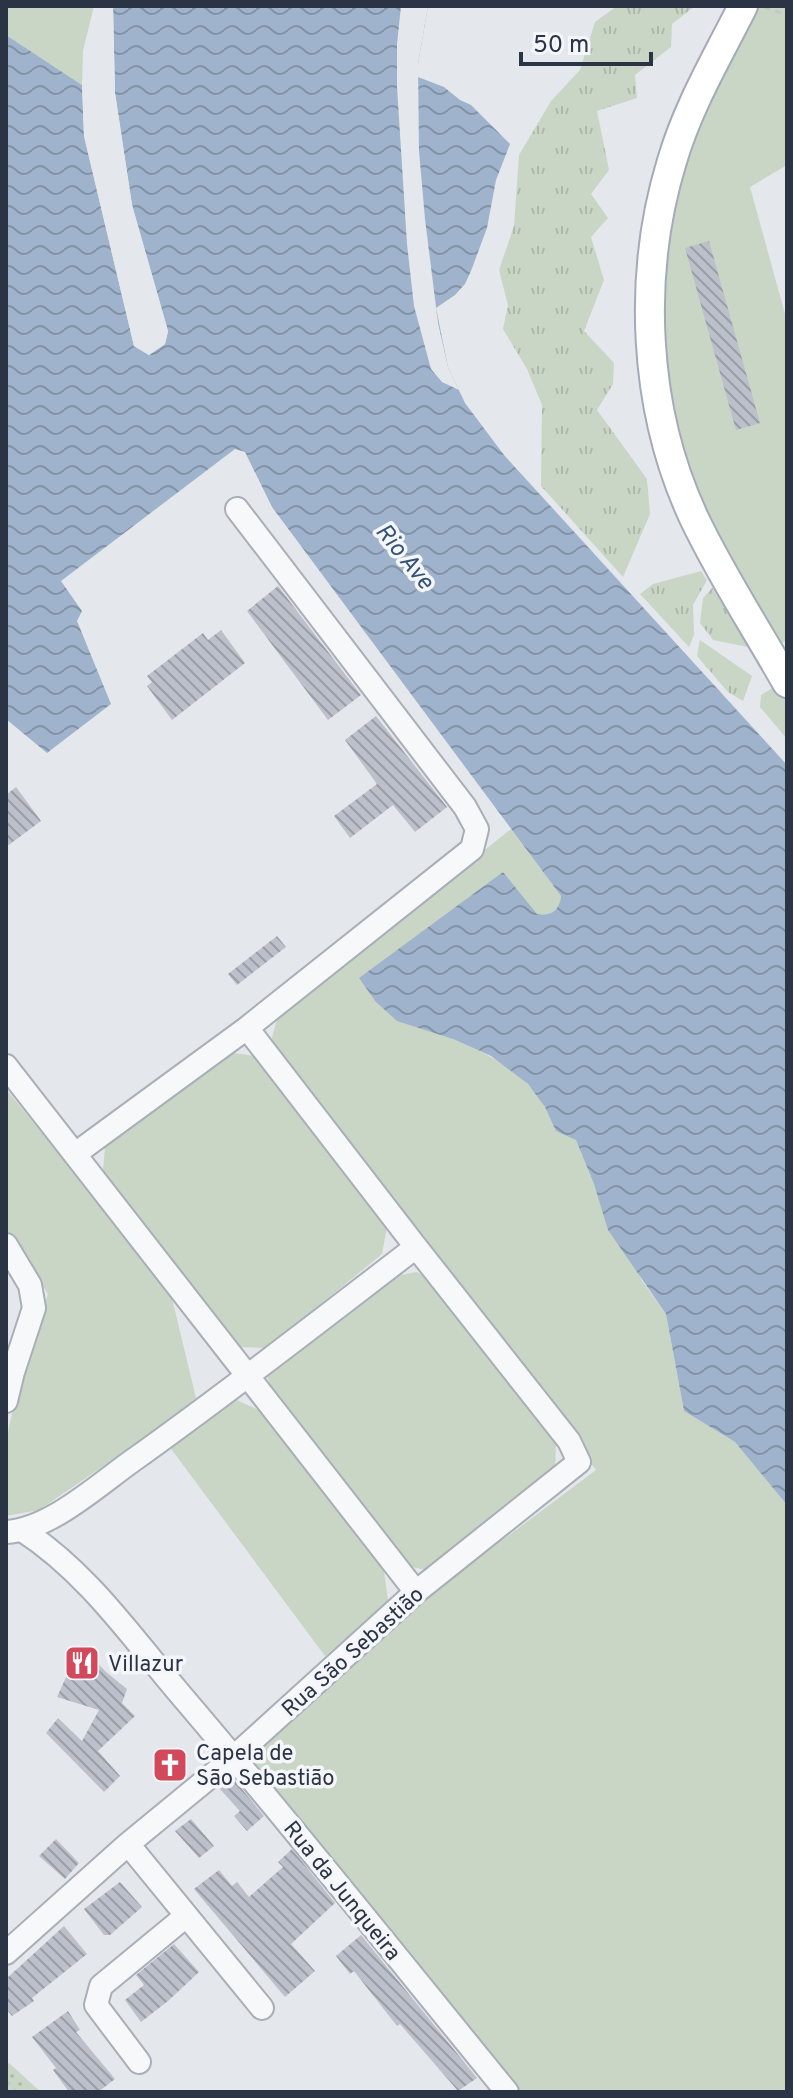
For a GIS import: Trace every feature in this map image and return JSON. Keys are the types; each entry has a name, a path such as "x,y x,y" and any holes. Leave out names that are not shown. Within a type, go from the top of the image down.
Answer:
{"main road":[{"path":"743,6 692,108 672,159 657,218 650,285 652,355 661,415 675,469 694,517 787,683"}],"street":[{"path":"75,1154 247,1028 472,849 477,829 465,807 237,509"},
{"path":"14,1531 47,1521 173,1432 416,1247 247,1028"},
{"path":"6,1066 416,1592"},
{"path":"6,1245 30,1285 34,1308 6,1401"},
{"name":"Rua São Sebastião","path":"6,1953 128,1844 234,1757 416,1592 579,1462 569,1441 416,1247"},
{"name":"Rua da Junqueira","path":"14,1531 41,1542 75,1572 234,1757 507,2092"},
{"path":"128,1844 262,2008"},
{"path":"139,2062 96,2005 101,1986 186,1916"}],"path":[{"path":"762,6 787,15"},
{"path":"6,2080 16,2092"}],"green space":[{"path":"6,6 94,6 83,51 82,85 6,35"},
{"path":"617,6 695,6 672,24 671,47 635,75 637,98 597,111 609,170 591,194 608,218 591,237 604,280 584,331 614,363 613,384 597,410 647,479 650,514 623,577 541,486 542,405 527,369 503,329 508,305 499,270 514,226 519,155 551,101 580,70 595,22"},
{"path":"755,6 787,6 787,165 750,187 787,321 787,640 777,646 684,468 668,404 660,286 668,215 700,115"},
{"path":"701,571 707,580 693,605 694,635 689,647 640,594 653,584"},
{"path":"714,586 753,648 713,640 700,623 703,598"},
{"path":"700,640 752,676 743,701 728,692 697,656"},
{"path":"777,685 787,703 787,739 760,707 761,695"},
{"path":"511,829 561,896 560,901 554,911 537,914 453,1039 516,1074 537,1095 556,1131 576,1139 594,1184 642,1281 666,1314 684,1411 735,1442 787,1505 787,2092 522,2092 252,1766 260,1742 428,1596 596,1470 271,1041 278,1016"},
{"path":"233,1053 255,1056 387,1227 382,1254 267,1348 238,1347 103,1171 105,1147"},
{"path":"6,1089 170,1290 196,1398 156,1430 39,1510 6,1516 6,1441 19,1381 48,1294 6,1229"},
{"path":"417,1272 428,1279 556,1443 555,1473 430,1571 403,1565 275,1398 266,1374 390,1277"},
{"path":"234,1399 259,1410 384,1571 389,1607 325,1656 169,1446"},
{"path":"9,2063 41,2092 6,2092 6,2065"}],"water":[{"name":"Rio Ave","path":"113,6 428,6 418,77 444,87 471,105 510,144 496,180 487,228 471,271 455,295 436,308 448,367 465,403 504,455 787,765 787,1505 735,1442 684,1411 666,1314 608,1230 576,1140 556,1131 545,1107 528,1084 491,1056 453,1039 397,1021 376,1002 359,978 503,872 537,914 554,911 561,896 272,507 245,452 235,449 61,581 82,611 77,621 111,704 47,753 6,719 6,35 82,85 84,136 134,346 149,355 165,344 168,331 132,205 115,93"}],"pier":[{"path":"109,6 113,6 115,93 132,205 168,331 165,344 149,355 134,346 84,136 82,80 86,84 88,135 137,344 148,350 162,341 164,331 128,206 111,93"},
{"path":"401,6 428,6 418,64 419,151 438,323 448,367 459,390 442,382 431,369 414,306 397,87"}],"building":[{"path":"709,241 760,423 736,430 685,248"},
{"path":"278,586 361,695 328,720 247,611"},
{"path":"221,630 245,663 172,720 147,686 152,682 147,676 203,633 208,640"},
{"path":"376,716 447,807 415,832 393,805 350,838 334,816 377,784 345,740"},
{"path":"16,787 41,821 6,847 6,795"},
{"path":"277,936 286,947 237,985 228,974"},
{"path":"78,1651 87,1652 127,1689 122,1703 135,1716 98,1751 120,1776 104,1792 46,1733 58,1718 82,1741 99,1710 57,1697"},
{"path":"233,1778 264,1816 247,1831 234,1816 240,1811 219,1788"},
{"path":"191,1819 214,1846 199,1858 175,1831"},
{"path":"56,1839 79,1863 65,1879 39,1856"},
{"path":"292,1849 335,1903 291,1944 315,1971 285,1997 194,1889 219,1870 232,1886 237,1882 249,1897 283,1867 278,1862"},
{"path":"120,1882 142,1907 110,1935 104,1935 84,1909"},
{"path":"64,1926 87,1954 32,1998 34,2001 12,2016 6,2009 6,1979"},
{"path":"361,1935 477,2078 458,2091 400,2024 397,2026 354,1971 350,1974 336,1956"},
{"path":"174,1944 199,1972 141,2022 125,2000 144,1985 136,1975"},
{"path":"68,2011 80,2030 76,2032 115,2079 98,2092 69,2092 53,2070 56,2068 32,2037"}],"place":[{"name":"Villazur","path":"82,1663"},
{"name":"Capela de São Sebastião","path":"170,1765"}]}
